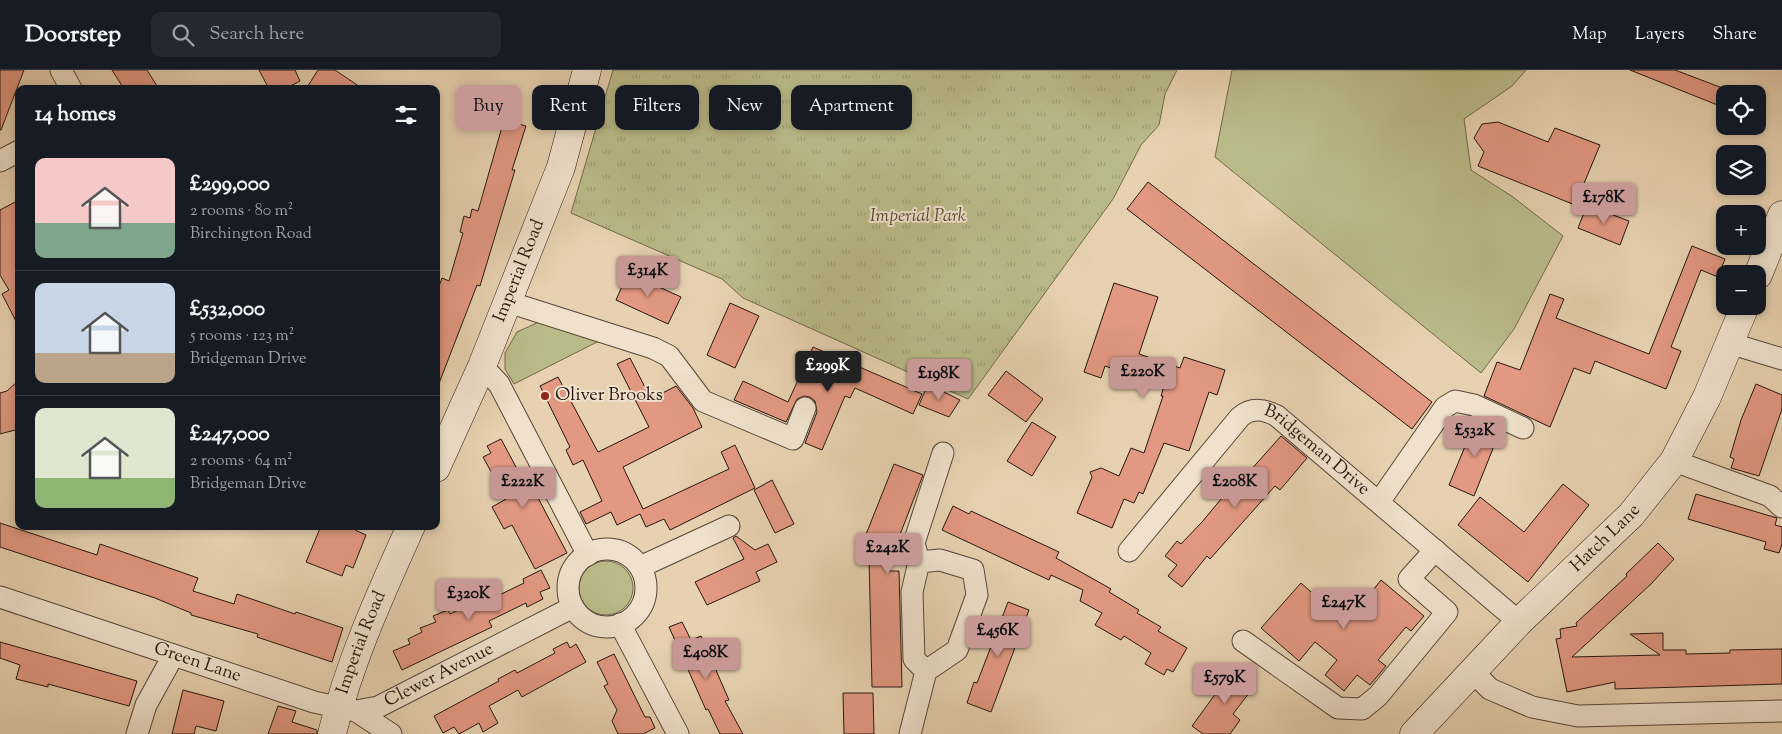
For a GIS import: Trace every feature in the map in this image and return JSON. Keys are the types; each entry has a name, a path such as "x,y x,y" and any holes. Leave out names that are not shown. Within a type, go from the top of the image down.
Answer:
{"street":[{"path":"60,70 69,85"},
{"name":"Imperial Road","path":"440,459 482,366 561,167 586,70"},
{"path":"0,161 15,153"},
{"path":"1762,265 1782,215"},
{"path":"508,302 653,348 669,356 702,402 793,439 804,408"},
{"name":"Hatch Lane","path":"1414,734 1519,622 1631,515 1674,460 1707,397 1741,315"},
{"path":"1729,343 1782,359"},
{"path":"482,366 499,384 588,554"},
{"path":"1379,502 1445,407 1455,401 1474,406 1523,428"},
{"name":"Bridgeman Drive","path":"1129,551 1240,417 1248,410 1268,412 1277,416 1519,622"},
{"path":"926,671 914,659 912,592 919,562 914,543 943,453"},
{"path":"1674,460 1770,496 1782,507"},
{"path":"640,568 729,526"},
{"name":"Imperial Road","path":"342,718 378,599 409,530"},
{"path":"603,549 616,550 628,555 640,568 646,587 644,600 638,611 620,624 604,627 592,624 581,617 573,607 568,595 568,582 572,570 588,554 603,549"},
{"path":"1243,641 1338,708 1362,709 1378,696 1446,612 1409,579 1435,550"},
{"path":"910,734 926,671 957,650 977,594 973,570 940,560 919,562"},
{"name":"Green Lane","path":"0,597 173,656 391,734"},
{"name":"Clewer Avenue","path":"342,718 378,707 573,607"},
{"path":"620,624 678,734"},
{"path":"137,734 146,705 173,656"},
{"path":"1473,672 1490,689 1532,707 1578,716 1782,711"}],"green space":[{"name":"Imperial Park","path":"613,70 1177,70 1165,94 1159,125 1141,145 1113,199 968,399 743,298 722,279 571,213 595,130 605,130 605,97"},
{"path":"1232,70 1526,70 1512,86 1464,119 1471,170 1513,197 1563,236 1514,329 1481,373 1215,157"},
{"path":"541,321 599,341 514,384 505,369 505,353 517,332"},
{"path":"601,561 611,561 625,569 631,578 633,588 631,598 625,607 611,615 601,615 591,610 584,603 579,593 579,583 584,573 591,566"}],"building":[{"path":"0,70 24,70 18,85 15,85 15,93 0,130"},
{"path":"112,70 147,70 156,85 121,85"},
{"path":"259,70 295,70 300,81 292,85 267,85"},
{"path":"318,70 335,70 357,85 309,85"},
{"path":"1630,70 1675,70 1716,86 1716,104"},
{"path":"1498,122 1548,142 1555,128 1600,145 1575,205 1478,166 1484,152 1474,138 1482,124"},
{"path":"522,125 526,126 512,170 515,170 480,286 477,285 440,381 440,284 442,278 449,281 463,233 460,232 464,216 470,218 472,209 478,211 501,130 522,130"},
{"path":"1148,182 1432,402 1412,429 1127,209"},
{"path":"15,202 15,319 2,294 9,290 0,275 0,210"},
{"path":"1587,205 1629,221 1620,245 1578,228"},
{"path":"1692,246 1725,259 1723,265 1716,265 1716,276 1701,270 1671,347 1681,351 1666,389 1595,361 1590,374 1574,368 1550,427 1484,396 1497,362 1520,370 1550,294 1564,299 1556,318 1649,354"},
{"path":"628,273 681,297 668,324 616,300"},
{"path":"1114,283 1158,297 1139,354 1180,368 1184,357 1225,370 1217,395 1209,392 1189,451 1164,443 1143,494 1139,492 1134,503 1124,499 1112,528 1077,513 1092,477 1090,472 1101,468 1119,476 1131,448 1144,453 1163,396 1161,396 1164,386 1105,366 1101,378 1084,372"},
{"path":"730,303 759,316 735,368 707,355"},
{"path":"813,347 922,394 913,414 855,388 850,398 845,396 822,450 805,443 817,412 815,401 810,397 804,396 797,399 786,422 734,400 743,381 788,402"},
{"path":"630,358 651,399 676,386 693,408 702,427 623,467 643,509 729,469 721,452 735,445 755,488 670,530 664,519 646,527 640,514 617,525 611,512 586,524 580,512 602,501 583,460 573,465 566,450 570,447 540,386 558,377 598,452 649,427 617,364"},
{"path":"1006,371 1043,399 1026,422 988,395"},
{"path":"15,384 15,430 0,434 0,393 7,391"},
{"path":"928,384 960,400 949,417 919,405"},
{"path":"1756,384 1782,395 1782,409 1759,476 1731,468 1734,459 1730,457 1741,420"},
{"path":"1476,420 1500,431 1474,496 1449,485"},
{"path":"1032,422 1056,437 1032,476 1007,461"},
{"path":"1281,436 1307,458 1280,490 1275,486 1210,559 1207,556 1182,587 1168,576 1177,565 1165,556 1177,541 1181,544 1246,469 1249,472"},
{"path":"501,439 516,467 523,477 526,475 567,553 535,569 512,525 504,529 492,507 506,499 483,457 491,453 487,446"},
{"path":"894,464 923,475 886,571 899,571 902,687 872,687 869,556 859,552"},
{"path":"772,480 794,524 775,533 754,490"},
{"path":"1563,484 1589,505 1528,582 1458,525 1480,497 1524,532"},
{"path":"1696,494 1777,518 1775,525 1782,527 1782,544 1779,553 1764,549 1766,542 1688,519"},
{"path":"953,506 969,514 971,511 1059,552 1056,558 1111,589 1109,592 1139,610 1137,613 1161,627 1158,631 1187,648 1173,672 1167,669 1164,675 1145,664 1151,653 1124,636 1121,640 1095,625 1102,613 1080,601 1083,590 1051,575 1049,580 942,530"},
{"path":"0,523 15,528 15,530 21,530 97,555 100,544 198,578 193,591 234,604 237,594 343,628 332,662 257,637 258,634 191,615 191,613 155,598 0,547"},
{"path":"319,530 355,530 366,535 353,568 346,565 342,576 306,562"},
{"path":"736,536 755,550 768,544 777,562 756,572 760,581 707,605 695,582 744,559 733,538"},
{"path":"1658,543 1674,559 1651,584 1572,657 1660,655 1630,634 1663,633 1663,650 1686,650 1686,654 1730,653 1730,650 1782,649 1782,684 1615,689 1615,682 1567,692 1556,639 1561,638 1560,629 1577,626 1576,623 1627,576 1626,574"},
{"path":"541,570 550,588 540,592 543,599 527,607 526,603 489,621 492,627 402,670 393,651 410,644 408,639 422,632 420,628 436,622 433,616 448,610 450,614 486,596 489,600 524,583 523,579"},
{"path":"1381,580 1424,616 1411,631 1406,627 1378,660 1386,666 1370,685 1357,675 1344,691 1325,675 1337,660 1315,642 1299,661 1261,628 1301,583 1321,601 1341,599 1344,620 1366,593 1370,594"},
{"path":"1008,602 1029,610 991,712 967,703 974,682 977,683"},
{"path":"682,622 691,640 701,636 729,700 725,701 743,734 720,734 708,709 706,710 669,627"},
{"path":"0,642 137,681 129,706 48,684 48,687 16,679 20,665 0,658"},
{"path":"567,642 570,648 576,644 586,662 522,697 518,690 489,706 498,723 483,732 479,723 459,734 454,727 443,733 434,716 499,681 498,679 515,670 517,673 555,653 553,649"},
{"path":"614,654 645,717 650,717 655,728 643,734 618,734 612,721 617,710 604,686 608,684 597,662"},
{"path":"1235,667 1256,684 1233,714 1240,720 1230,734 1203,734 1192,726"},
{"path":"183,690 224,701 216,731 196,726 194,734 172,734"},
{"path":"843,693 873,693 874,734 844,734"},
{"path":"278,706 296,711 292,722 317,730 317,734 268,734"}],"place":[{"name":"Oliver Brooks","path":"545,396"}]}
